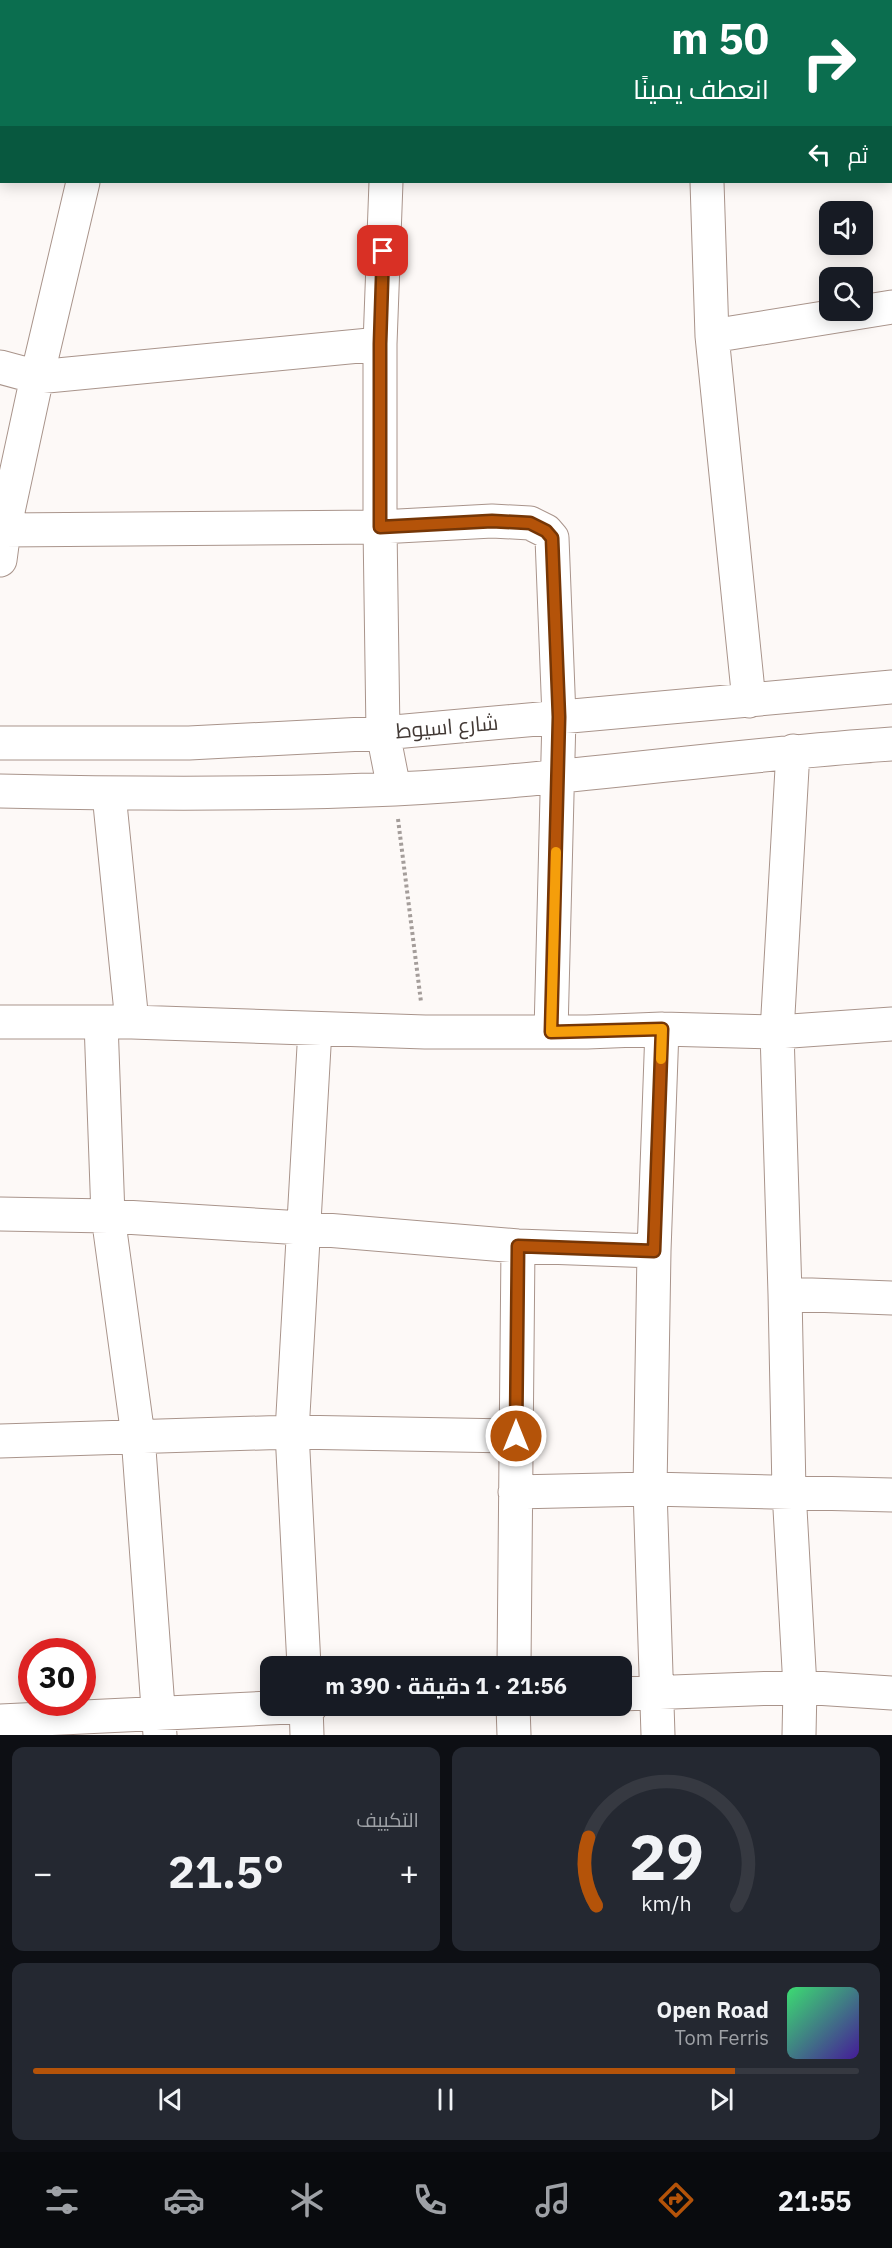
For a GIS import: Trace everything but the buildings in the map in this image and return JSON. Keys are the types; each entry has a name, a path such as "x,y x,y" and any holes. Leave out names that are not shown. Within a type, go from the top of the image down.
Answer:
{"street":[{"path":"83,183 2,545 492,521 530,523 546,531 552,538 559,717 551,1032"},
{"path":"386,183 380,344 380,527 383,733 394,789"},
{"path":"707,183 712,336 749,701"},
{"path":"712,336 892,307"},
{"path":"0,367 38,376 380,344"},
{"name":"شارع اسيوط","path":"0,743 189,743 383,733 892,687"},
{"path":"0,791 109,794 394,789 558,777 793,751 892,744"},
{"path":"793,751 777,1032 789,1491 800,1687 799,1735"},
{"path":"109,794 117,1022 108,1216 138,1436 160,1724"},
{"path":"0,1022 117,1022 425,1032 662,1029 777,1032 892,1024"},
{"path":"303,1656 292,1432 315,1029"},
{"path":"658,1735 650,1489 654,1251 662,1029"},
{"path":"0,1214 108,1216 302,1227 518,1246 654,1251"},
{"path":"514,1656 518,1246"},
{"path":"785,1294 892,1298"},
{"path":"0,1441 292,1432 516,1436"},
{"path":"515,1492 650,1489 892,1495"},
{"path":"632,1693 800,1687 892,1693"},
{"path":"0,1721 160,1724 260,1712"},
{"path":"306,1716 307,1735"},
{"path":"513,1716 513,1735"}],"path":[{"path":"394,789 425,1032"}],"slow traffic":[{"path":"556,852 551,1032 662,1029 661,1059"}],"route":[{"path":"383,251 380,344 380,527 492,521 530,523 546,531 552,538 559,717 551,1032 662,1029 654,1251 518,1246 516,1436"}]}
